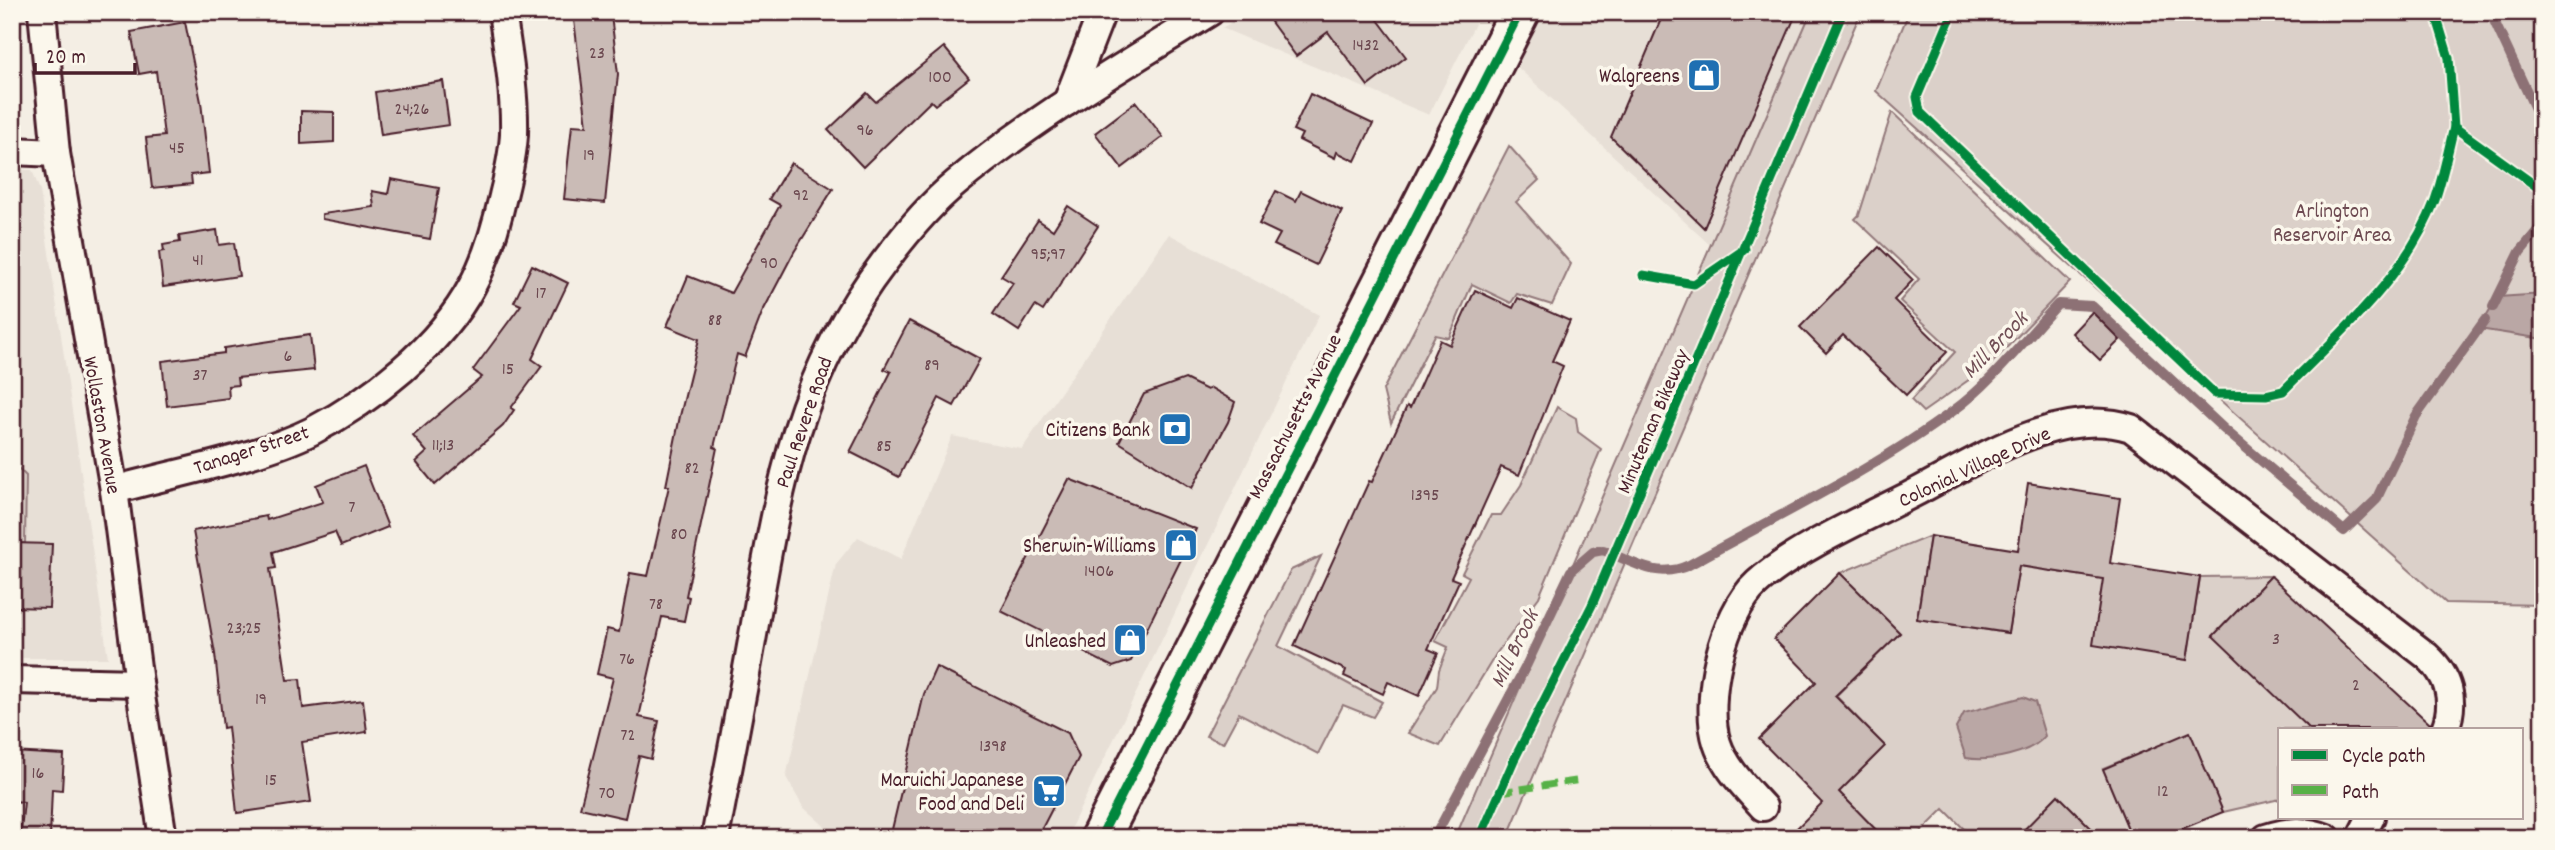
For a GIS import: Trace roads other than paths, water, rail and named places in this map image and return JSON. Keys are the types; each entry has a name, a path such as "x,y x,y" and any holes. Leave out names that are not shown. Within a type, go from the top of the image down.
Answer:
{"main road":[{"name":"Massachusetts Avenue","path":"1100,838 1520,12"}],"street":[{"name":"Wollaston Avenue","path":"42,12 57,153 114,491 163,838"},
{"name":"Tanager Street","path":"114,491 270,447 312,431 385,385 422,350 454,313 471,288 485,258 497,221 512,148 514,103 502,12"},
{"path":"1067,102 1102,12"},
{"name":"Paul Revere Road","path":"715,838 775,508 791,446 813,380 839,326 913,225 955,184 1067,102 1210,12"},
{"path":"12,151 57,153"},
{"name":"Colonial Village Drive","path":"1763,807 1724,760 1714,724 1714,697 1725,639 1734,615 1756,583 1789,560 1982,458 2051,428 2090,421 2112,422 2131,428 2427,656 2443,673 2448,685 2451,709 2445,728"},
{"path":"12,680 139,683"},
{"path":"2360,838 2370,818"},
{"path":"2266,838 2287,832 2312,832 2327,838"}],"waterway":[{"name":"Mill Brook","path":"2490,12 2543,126"},
{"name":"Mill Brook","path":"2493,307 2520,252 2543,224"},
{"name":"Mill Brook","path":"1434,838 1526,666 1571,571 1593,552 1603,550 1656,570 1666,571 1689,565 1824,492 1922,433 1968,400 2058,304 2092,306 2225,430 2344,531 2376,500 2416,416 2485,320"}],"place":[{"name":"Walgreens","path":"1704,75"},
{"name":"Citizens Bank","path":"1175,429"},
{"name":"Sherwin-Williams","path":"1181,545"},
{"name":"Unleashed","path":"1130,640"},
{"name":"Maruichi Japanese Food and Deli","path":"1049,791"}],"park label":[{"name":"Arlington Reservoir Area","path":"2332,222"}]}
